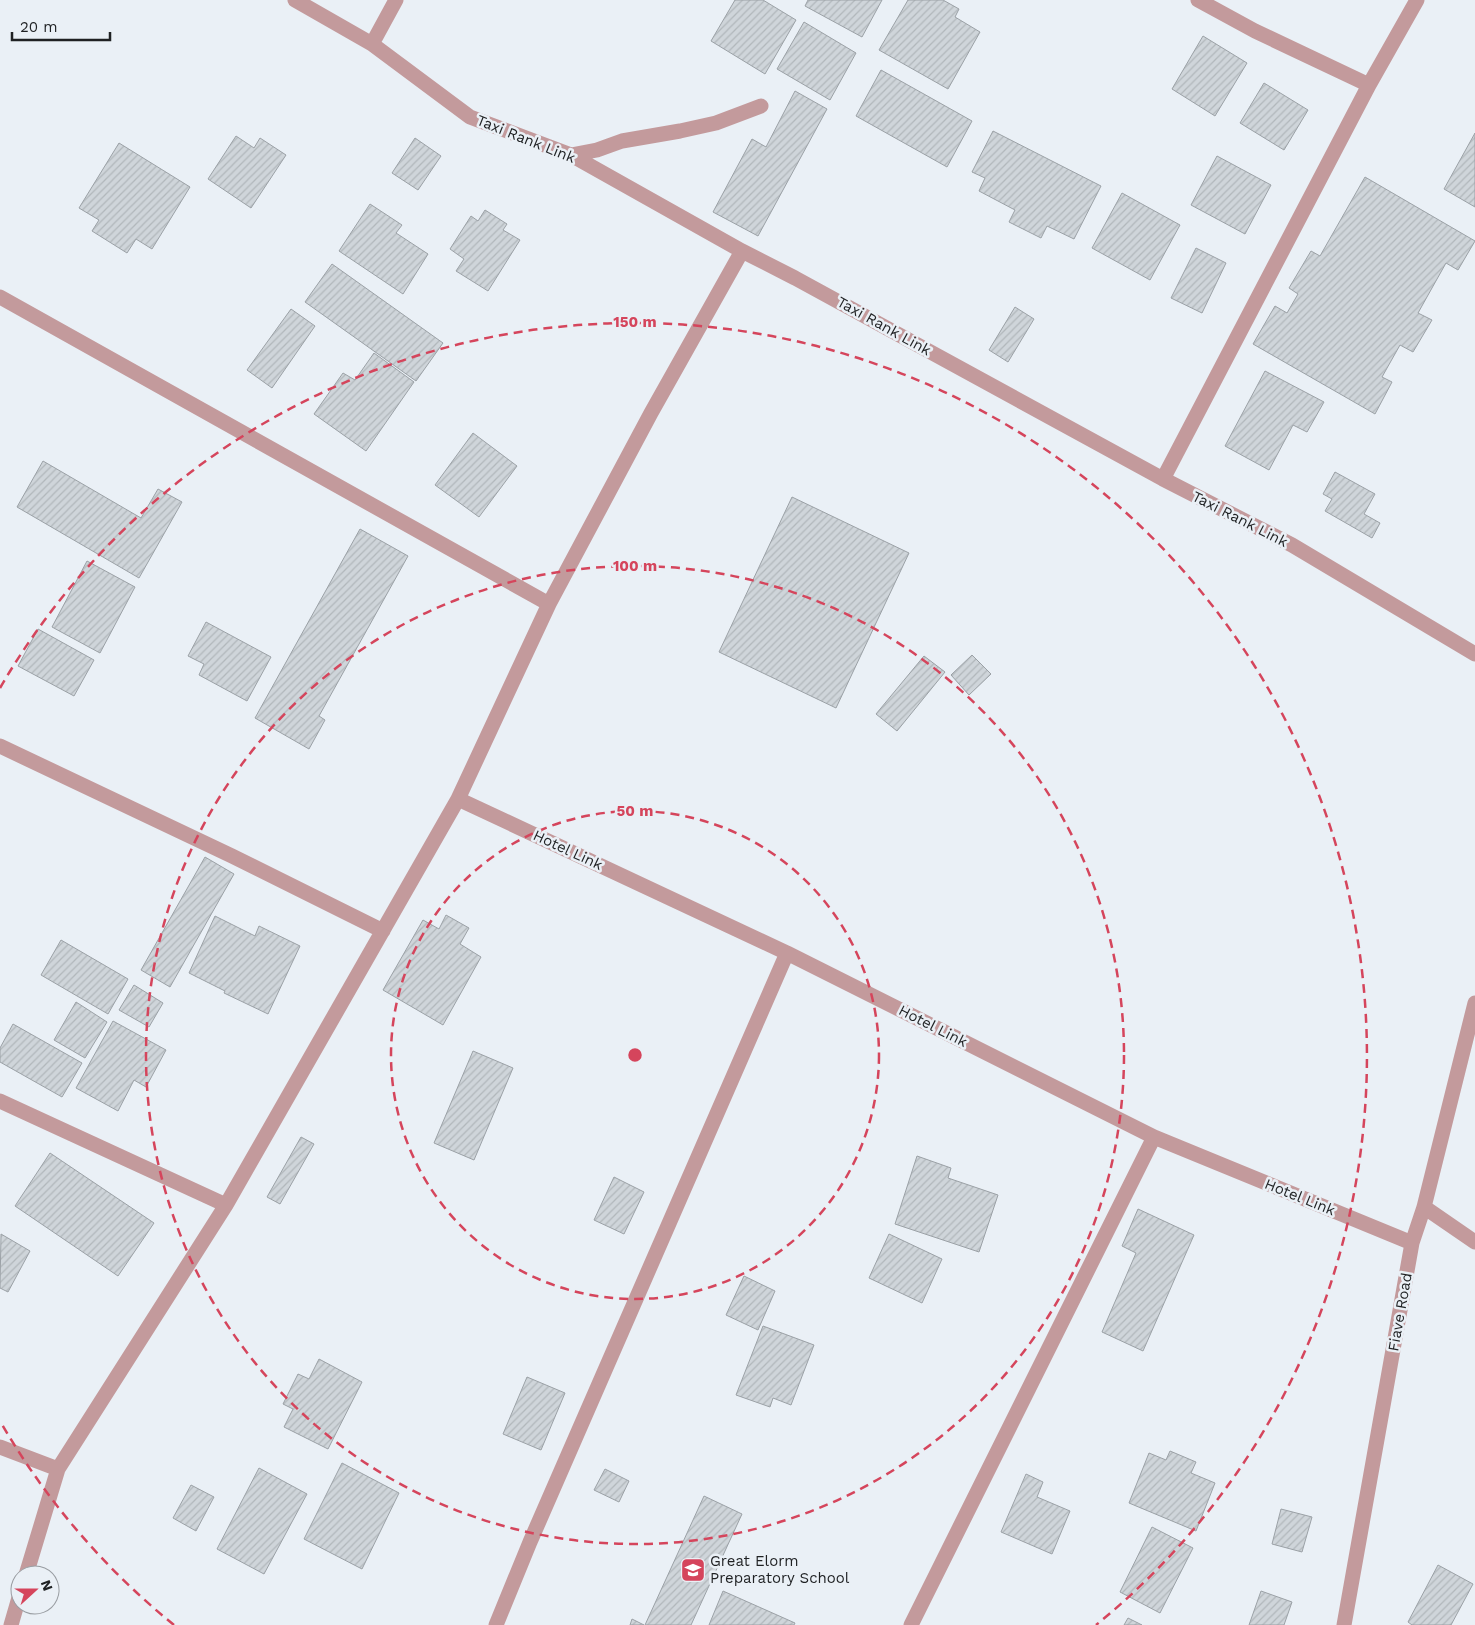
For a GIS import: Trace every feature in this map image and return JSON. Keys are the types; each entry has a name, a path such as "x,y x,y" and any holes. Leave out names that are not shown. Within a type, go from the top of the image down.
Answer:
{"street":[{"name":"Taxi Rank Link","path":"295,0 372,44 470,117 571,155 742,251 1163,479 1292,545 1475,654"},
{"path":"372,44 396,0"},
{"path":"1198,0 1255,31 1368,85"},
{"path":"1163,479 1368,85 1416,0"},
{"path":"571,155 596,150 622,141 680,132 716,123 761,106"},
{"path":"29,1565 58,1469 226,1205 458,799 549,604 651,413 742,251"},
{"path":"0,298 549,604"},
{"path":"0,746 232,856 383,931"},
{"name":"Hotel Link","path":"458,799 788,953 1154,1136 1412,1243"},
{"path":"496,1625 530,1542 788,953"},
{"name":"Fiave Road","path":"1344,1625 1412,1243 1424,1206 1475,1002"},
{"path":"0,1102 226,1205"},
{"path":"911,1625 1154,1136"},
{"path":"1424,1206 1475,1242"},
{"path":"0,1447 58,1469"}],"building":[{"path":"735,0 763,0 796,20 765,74 711,41"},
{"path":"808,0 882,0 862,37 805,6"},
{"path":"908,0 943,0 959,9 955,17 980,32 948,89 879,50"},
{"path":"804,22 856,53 830,100 777,69"},
{"path":"1203,36 1247,63 1215,116 1172,89"},
{"path":"881,70 972,121 947,167 856,116"},
{"path":"1264,83 1308,110 1284,150 1240,123"},
{"path":"795,91 827,109 758,236 713,212 752,139 766,147"},
{"path":"993,131 1101,186 1074,239 1047,226 1041,238 1009,222 1015,210 979,191 985,178 972,172"},
{"path":"1475,133 1475,207 1444,189"},
{"path":"236,136 254,148 260,138 286,155 251,208 208,179"},
{"path":"415,138 441,156 418,190 392,173"},
{"path":"119,143 190,187 152,249 136,239 127,253 92,231 99,220 79,208"},
{"path":"1217,156 1271,185 1245,234 1191,205"},
{"path":"1365,177 1475,241 1458,270 1446,263 1418,313 1432,320 1413,352 1400,345 1382,377 1392,382 1375,414 1253,344 1275,306 1287,313 1298,294 1289,288 1311,251 1320,256"},
{"path":"1122,193 1180,225 1150,280 1092,248"},
{"path":"370,204 402,225 396,233 428,254 403,294 339,251"},
{"path":"485,210 507,224 503,230 520,240 488,291 456,271 464,259 450,249 471,216 478,221"},
{"path":"1196,248 1226,263 1202,313 1171,298"},
{"path":"332,264 443,343 416,381 305,302"},
{"path":"1015,307 1034,319 1008,362 989,350"},
{"path":"291,309 315,326 272,388 247,370"},
{"path":"374,353 414,382 366,451 314,414 343,373 355,380"},
{"path":"1265,371 1324,402 1307,432 1293,425 1269,470 1225,446"},
{"path":"473,433 517,466 479,517 435,485"},
{"path":"43,461 141,518 158,489 182,502 139,578 17,507"},
{"path":"1335,472 1375,494 1364,514 1380,523 1372,538 1325,511 1332,499 1323,494"},
{"path":"792,497 909,553 836,708 719,652"},
{"path":"360,529 408,556 319,716 325,720 309,749 255,718"},
{"path":"87,561 135,587 100,653 52,627"},
{"path":"206,622 271,657 247,701 199,675 204,664 188,656"},
{"path":"38,629 94,660 74,696 18,666"},
{"path":"972,655 991,674 969,695 951,675"},
{"path":"924,656 945,672 897,731 876,714"},
{"path":"205,857 234,874 170,987 141,970"},
{"path":"446,915 469,928 460,944 481,957 443,1025 383,990 423,920 439,929"},
{"path":"215,916 255,936 259,926 300,946 268,1014 224,993 225,991 189,973"},
{"path":"61,940 128,979 108,1014 41,975"},
{"path":"134,985 163,1003 149,1027 119,1010"},
{"path":"76,1002 107,1022 85,1058 54,1040"},
{"path":"113,1021 166,1050 146,1087 134,1080 118,1111 76,1088"},
{"path":"13,1024 82,1063 62,1097 0,1062 0,1048"},
{"path":"473,1051 513,1068 474,1160 434,1143"},
{"path":"301,1137 314,1144 280,1204 267,1197"},
{"path":"50,1153 154,1223 118,1276 15,1206"},
{"path":"917,1156 951,1168 948,1178 998,1195 979,1252 895,1224"},
{"path":"614,1177 644,1192 624,1234 594,1220"},
{"path":"1138,1209 1194,1235 1143,1351 1102,1332 1136,1253 1122,1246"},
{"path":"1,1234 30,1251 8,1292 0,1288"},
{"path":"889,1234 942,1259 922,1303 869,1278"},
{"path":"744,1276 775,1291 758,1330 726,1315"},
{"path":"763,1326 814,1345 791,1405 773,1398 770,1407 736,1395"},
{"path":"319,1359 362,1382 328,1449 284,1427 293,1409 283,1404 298,1374 309,1379"},
{"path":"527,1377 565,1393 541,1450 503,1434"},
{"path":"1170,1451 1196,1462 1191,1473 1215,1483 1196,1531 1129,1503 1149,1453 1166,1460"},
{"path":"342,1463 399,1493 362,1569 304,1539"},
{"path":"259,1468 307,1494 264,1574 217,1549"},
{"path":"605,1469 629,1481 619,1502 594,1490"},
{"path":"1026,1474 1043,1482 1037,1497 1070,1511 1052,1554 1001,1532"},
{"path":"191,1485 214,1497 196,1531 173,1518"},
{"name":"Great Elorm Preparatory School","path":"704,1496 742,1514 691,1625 645,1625"},
{"path":"1281,1509 1312,1517 1302,1552 1272,1544"},
{"path":"1152,1527 1193,1548 1160,1613 1120,1592"},
{"path":"1438,1565 1473,1584 1451,1625 1412,1625 1408,1622"},
{"path":"723,1591 795,1623 794,1625 709,1625"},
{"path":"1261,1591 1292,1602 1284,1625 1249,1625"},
{"path":"1128,1618 1142,1625 1124,1625"},
{"path":"632,1619 644,1625 630,1625"}],"place":[{"name":"Great Elorm Preparatory School","path":"693,1570"}]}
